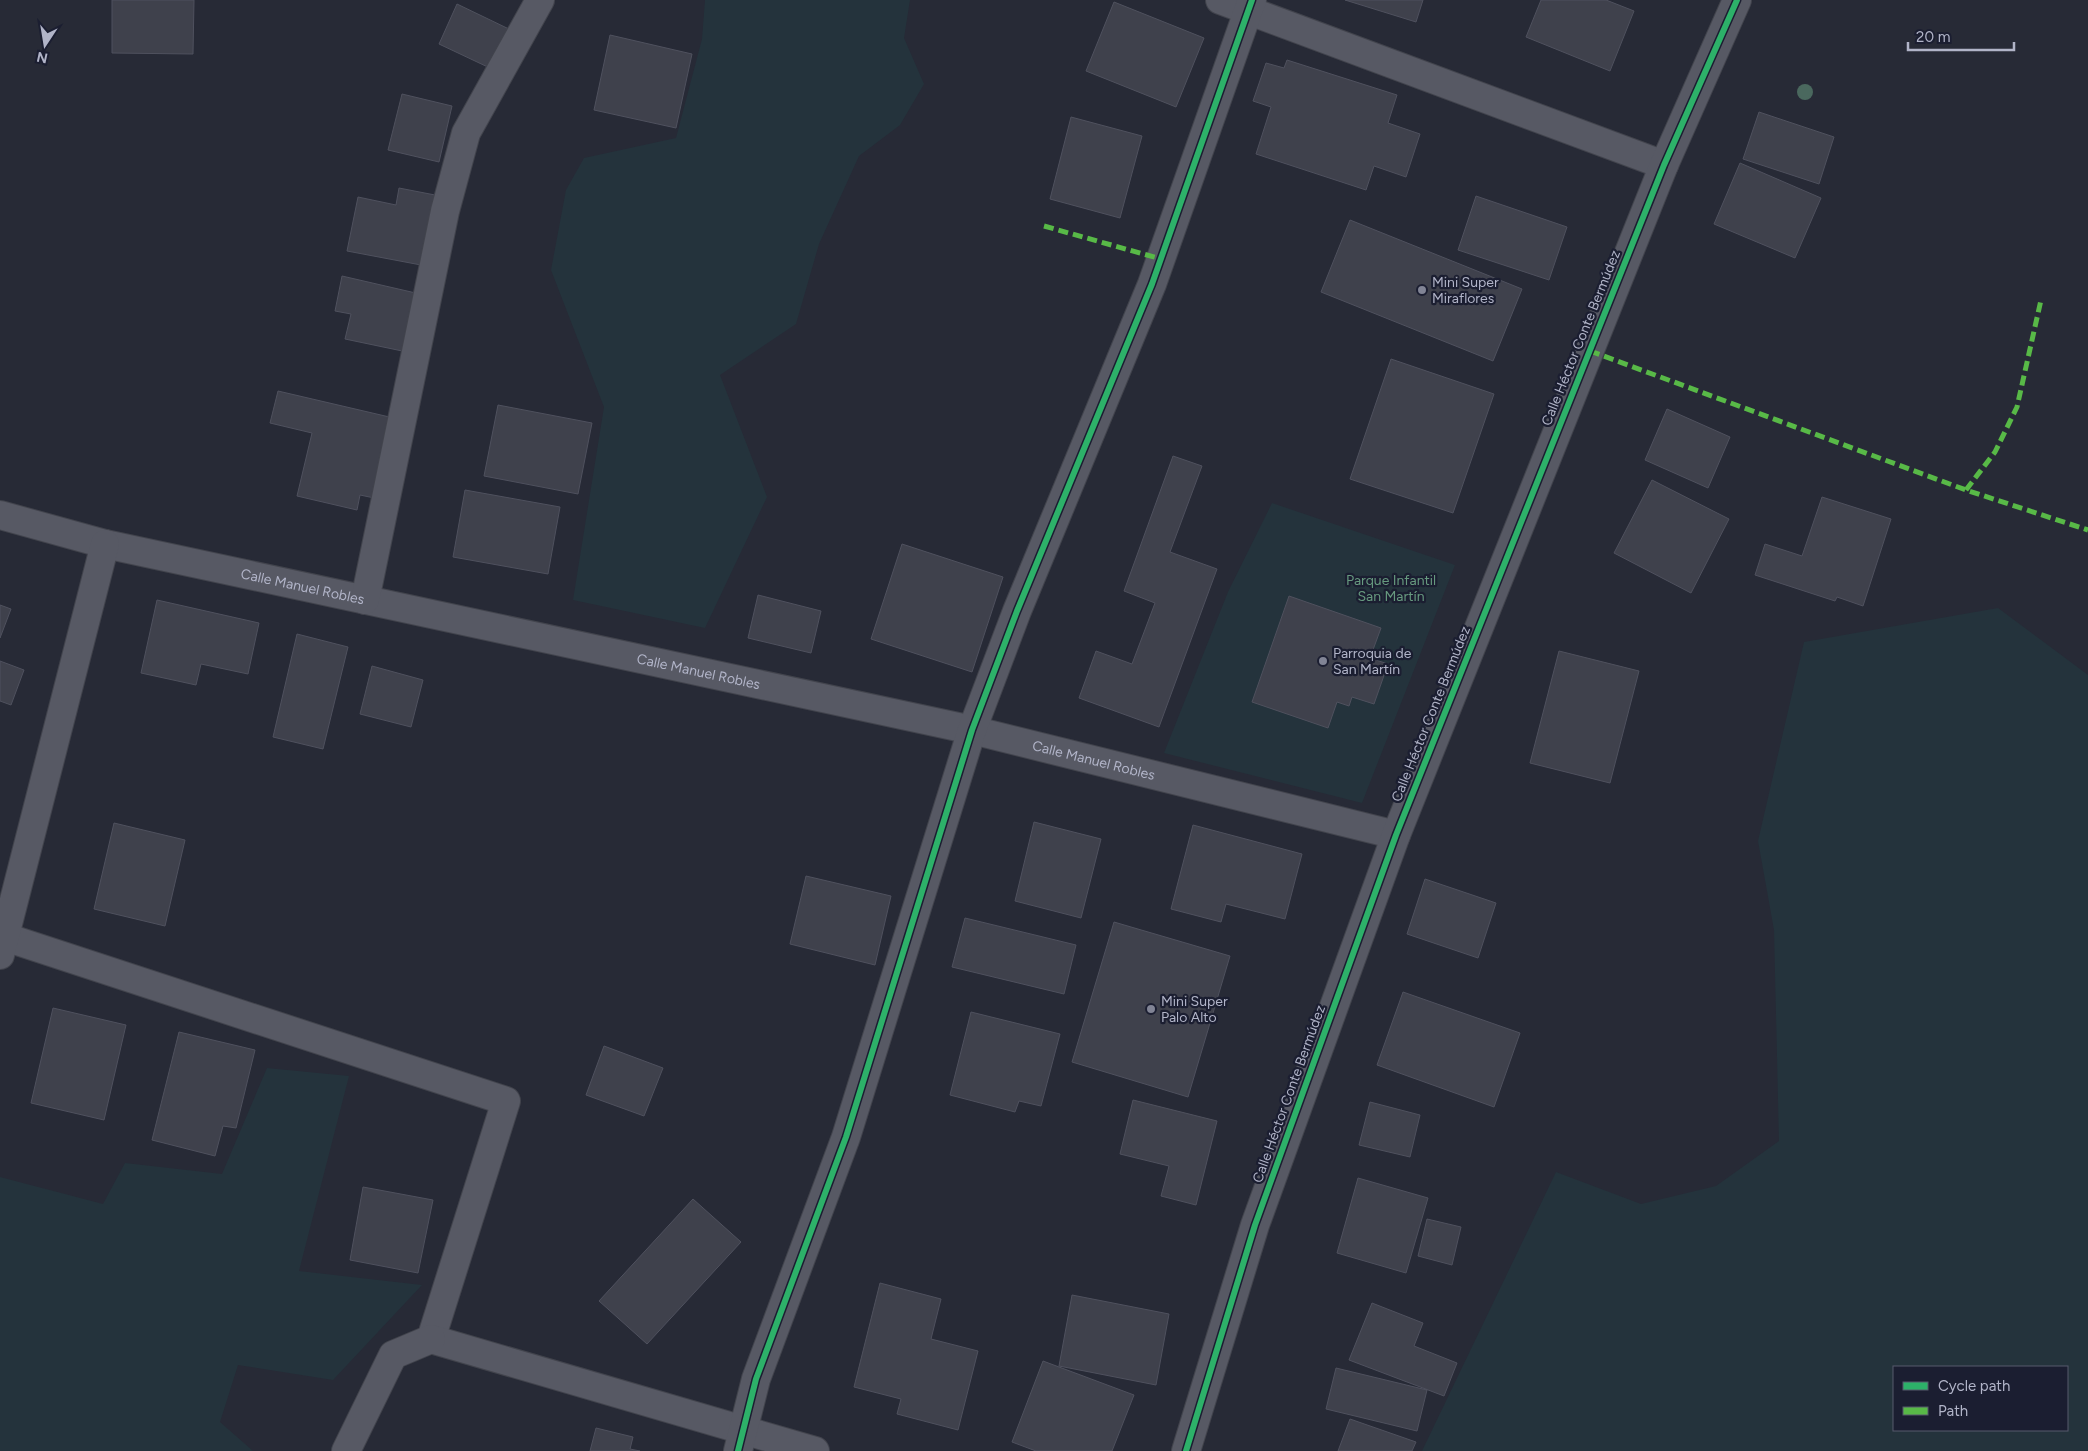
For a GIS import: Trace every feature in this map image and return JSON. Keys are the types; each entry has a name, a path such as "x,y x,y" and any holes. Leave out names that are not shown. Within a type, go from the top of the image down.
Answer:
{"street":[{"path":"365,600 445,211 466,133 540,0"},
{"path":"1220,0 1250,5 1664,165"},
{"name":"Calle Héctor Conte Bermúdez","path":"1186,1451 1255,1225 1396,835 1664,165 1737,0"},
{"path":"740,1441 756,1379 846,1137 972,730 1017,611 1152,284 1250,5"},
{"name":"Calle Manuel Robles","path":"0,515 105,544 972,730 1396,835"},
{"path":"105,544 3,946 506,1101 431,1339"},
{"path":"346,1451 393,1355 431,1339 740,1441 815,1451"}],"green space":[{"path":"705,0 910,0 904,38 924,84 900,125 859,156 819,244 796,324 720,375 767,497 705,628 573,600 604,407 551,270 566,190 584,158 676,138 702,39"},
{"name":"Parque Infantil San Martín","path":"1272,503 1455,565 1362,803 1164,753 1228,592"},
{"path":"1998,608 2088,675 2088,1451 1422,1451 1556,1172 1641,1204 1716,1186 1779,1141 1774,930 1758,841 1804,642"},
{"path":"267,1068 349,1076 299,1271 422,1285 333,1380 238,1365 220,1422 253,1451 0,1451 0,1177 103,1204 125,1163 222,1174"}],"building":[{"path":"112,0 194,0 193,54 112,53"},
{"path":"1345,0 1423,0 1416,22"},
{"path":"1541,0 1606,0 1634,11 1610,71 1526,37"},
{"path":"1114,2 1204,38 1176,107 1086,71"},
{"path":"457,4 511,30 492,69 439,44"},
{"path":"610,35 692,54 676,128 594,110"},
{"path":"1287,60 1397,95 1388,123 1420,134 1406,177 1374,166 1366,190 1256,154 1271,107 1253,101 1266,63 1284,68"},
{"path":"402,94 452,106 439,162 388,150"},
{"path":"1759,112 1834,137 1819,184 1743,159"},
{"path":"1071,117 1142,136 1120,218 1050,199"},
{"path":"1740,163 1821,198 1795,258 1714,224"},
{"path":"399,188 435,195 421,265 347,251 358,197 396,205"},
{"path":"1476,196 1567,227 1549,280 1458,250"},
{"name":"Mini Super Miraflores","path":"1350,220 1522,289 1493,361 1321,292"},
{"path":"342,276 420,294 407,352 345,339 351,314 335,311"},
{"path":"1391,359 1494,394 1453,513 1350,479"},
{"path":"278,391 398,419 379,499 360,495 357,510 297,496 312,433 270,423"},
{"path":"498,405 592,423 578,494 484,476"},
{"path":"1667,409 1730,437 1708,488 1645,460"},
{"path":"1173,456 1202,466 1170,552 1217,569 1159,727 1079,698 1096,651 1132,664 1155,603 1124,591"},
{"path":"1652,480 1729,519 1691,593 1614,553"},
{"path":"465,490 560,507 548,574 453,557"},
{"path":"1822,497 1891,519 1863,606 1837,597 1835,601 1755,575 1765,544 1802,556"},
{"path":"902,544 1003,577 972,672 871,639"},
{"path":"758,595 821,611 811,653 748,638"},
{"name":"Parroquia de San Martín","path":"1289,596 1381,628 1370,658 1388,664 1374,704 1352,697 1349,706 1337,702 1328,728 1252,702"},
{"path":"157,600 259,623 248,674 201,664 196,685 141,673"},
{"path":"0,605 11,609 0,638"},
{"path":"297,634 348,647 323,749 273,737"},
{"path":"1559,651 1639,671 1610,783 1530,763"},
{"path":"0,661 24,670 11,705 0,701"},
{"path":"372,666 423,680 411,727 360,714"},
{"path":"1034,822 1101,839 1081,918 1015,901"},
{"path":"114,823 185,840 165,926 94,909"},
{"path":"1193,825 1302,854 1285,919 1226,904 1221,922 1171,909"},
{"path":"806,876 891,896 875,965 790,944"},
{"path":"1425,879 1496,903 1478,958 1407,934"},
{"path":"965,918 1076,945 1064,994 952,967"},
{"name":"Mini Super Palo Alto","path":"1114,922 1230,956 1188,1097 1072,1062"},
{"path":"1403,992 1520,1033 1494,1107 1377,1065"},
{"path":"53,1008 126,1025 104,1120 31,1103"},
{"path":"971,1012 1060,1034 1041,1106 1019,1101 1015,1112 950,1095"},
{"path":"179,1032 255,1050 236,1128 223,1126 215,1156 152,1140"},
{"path":"604,1046 663,1068 644,1116 586,1095"},
{"path":"1133,1100 1217,1121 1196,1205 1161,1196 1169,1166 1120,1154"},
{"path":"1370,1102 1420,1115 1410,1157 1359,1145"},
{"path":"1358,1178 1428,1198 1406,1273 1337,1253"},
{"path":"363,1187 433,1200 418,1273 350,1260"},
{"path":"693,1199 741,1242 647,1344 599,1301"},
{"path":"1427,1219 1461,1227 1452,1265 1418,1256"},
{"path":"880,1283 941,1299 931,1339 978,1351 958,1430 897,1414 901,1399 854,1387"},
{"path":"1072,1295 1169,1314 1156,1385 1059,1366"},
{"path":"1372,1303 1423,1323 1414,1346 1457,1363 1444,1396 1349,1360"},
{"path":"1043,1361 1134,1395 1112,1451 1036,1451 1012,1442"},
{"path":"1336,1368 1427,1390 1417,1431 1326,1409"},
{"path":"1350,1419 1416,1442 1412,1451 1338,1451"},
{"path":"596,1428 633,1437 630,1449 640,1451 590,1451"}],"marked path":[{"path":"1044,226 1161,259"},
{"path":"1966,490 1995,452 2017,407 2041,300"},
{"path":"1590,351 1966,490 2088,530"}],"cycle path":[{"path":"738,1451 756,1379 846,1137 972,730 1017,611 1152,284 1252,0"},
{"path":"1186,1451 1255,1225 1396,835 1664,165 1737,0"}],"place":[{"name":"Mini Super Miraflores","path":"1422,290"},
{"name":"Parroquia de San Martín","path":"1323,661"},
{"name":"Mini Super Palo Alto","path":"1151,1009"}]}
